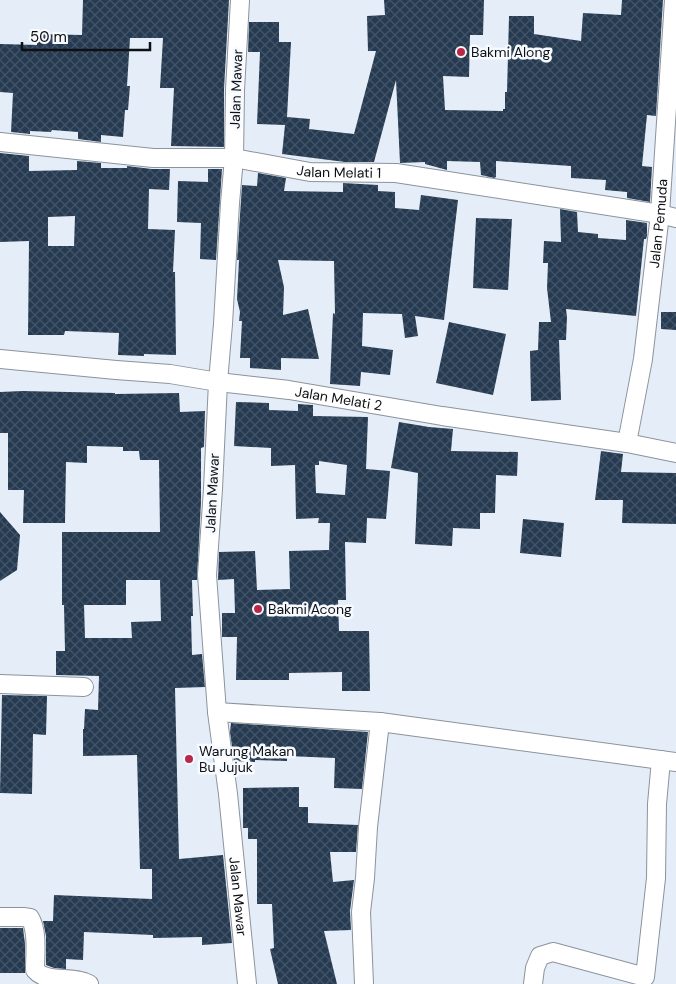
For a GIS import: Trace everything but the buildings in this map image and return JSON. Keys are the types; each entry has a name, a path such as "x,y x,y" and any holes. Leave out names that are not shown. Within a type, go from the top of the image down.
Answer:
{"street":[{"name":"Jalan Mawar","path":"240,0 235,90 234,158 207,575 217,712 228,794 247,984"},
{"name":"Jalan Pemuda","path":"626,444 668,216 674,0"},
{"name":"Jalan Melati 1","path":"0,142 153,158 234,158 310,172 396,173 668,216"},
{"name":"Jalan Melati 2","path":"0,359 61,366 170,374 218,382 289,390 676,453"},
{"path":"0,684 84,687"},
{"path":"217,712 380,722 668,761 656,804 656,878 645,977 553,952 540,956 535,968 533,984"},
{"path":"364,984 361,912 380,722"},
{"path":"0,917 30,918 35,933 35,970 38,975 46,980 82,981 89,984"}],"place":[{"name":"Bakmi Along","path":"461,52"},
{"name":"Bakmi Acong","path":"258,609"},
{"name":"Warung Makan Bu Jujuk","path":"189,759"}]}
